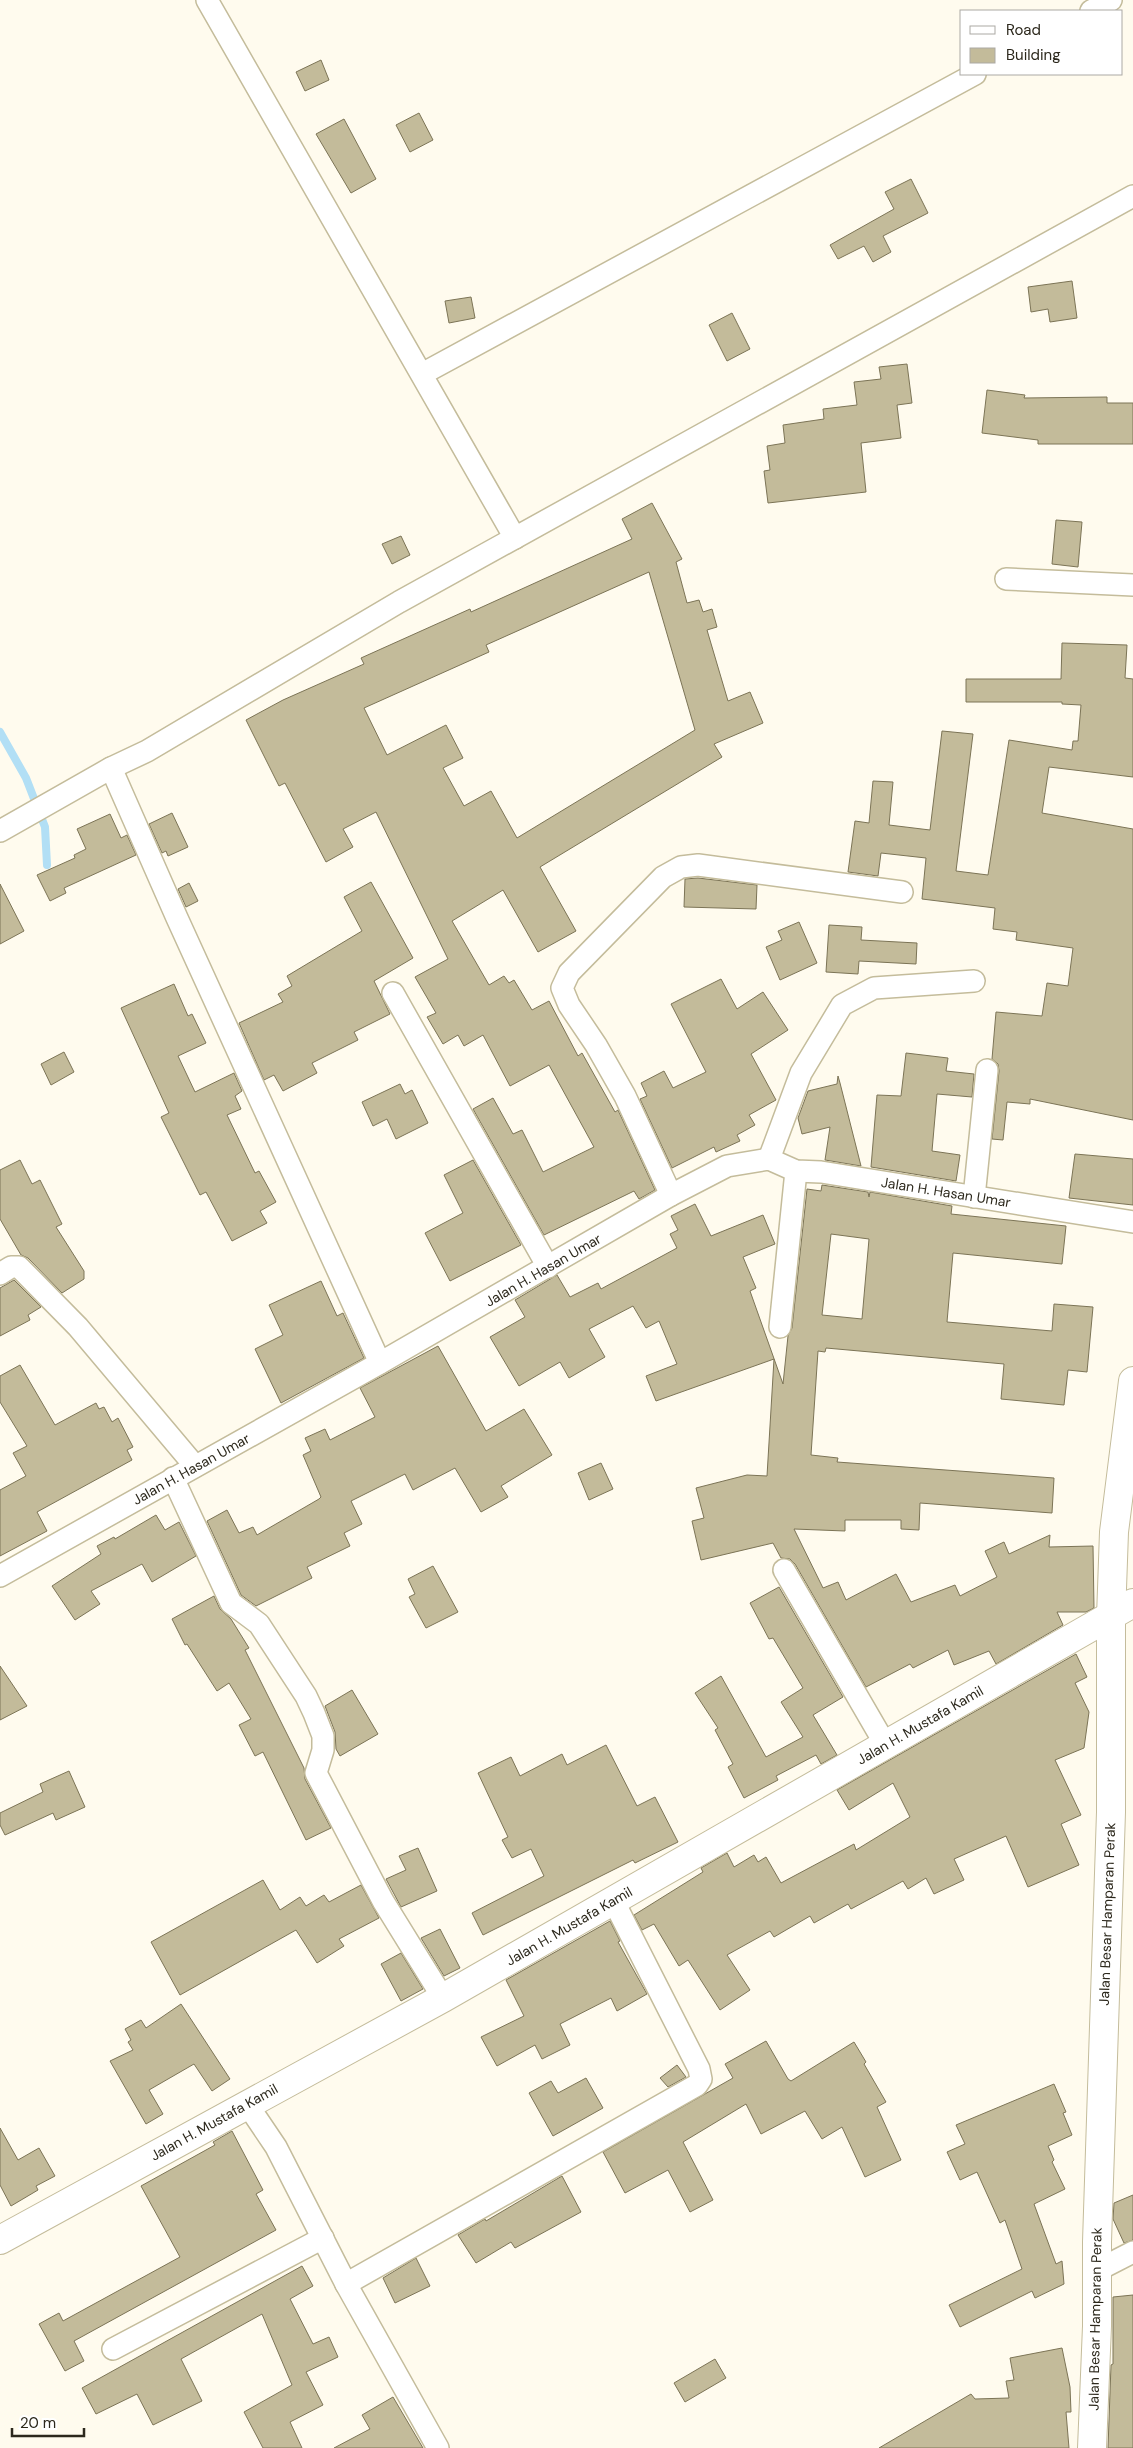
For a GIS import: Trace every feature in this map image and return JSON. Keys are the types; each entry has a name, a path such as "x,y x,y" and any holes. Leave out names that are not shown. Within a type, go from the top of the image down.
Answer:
{"street":[{"path":"208,0 516,538"},
{"path":"1092,10 1111,0"},
{"path":"422,374 973,75"},
{"path":"0,831 56,799 87,784 111,768 147,751 391,607 1133,196"},
{"path":"1006,580 1133,585"},
{"path":"111,768 177,918 380,1363"},
{"path":"671,1195 625,1096 596,1045 568,1005 562,988 569,973 663,877 681,867 698,865 902,892"},
{"path":"769,1159 801,1073 842,1005 874,988 974,981"},
{"path":"392,993 548,1267"},
{"path":"974,1197 987,1070"},
{"name":"Jalan H. Hasan Umar","path":"0,1576 380,1363 671,1195 727,1166 769,1159 796,1171 821,1172 1133,1222"},
{"path":"780,1326 796,1171"},
{"path":"0,1274 11,1267 19,1267 78,1327 195,1466"},
{"name":"Jalan Besar Hamparan Perak","path":"1092,2448 1111,1812 1122,1610 1114,1532 1133,1380"},
{"path":"173,1478 231,1604 259,1624 306,1696 323,1736 323,1750 316,1773 383,1901 442,1998"},
{"path":"784,1570 885,1744"},
{"name":"Jalan H. Mustafa Kamil","path":"0,2240 442,1998 1122,1610"},
{"path":"346,2284 697,2086 701,2079 699,2069 613,1900"},
{"path":"246,2104 276,2148 346,2284 438,2448"},
{"path":"113,2350 323,2238"},
{"path":"1096,2272 1133,2252"}],"building":[{"path":"321,60 329,80 305,91 296,72"},
{"path":"419,113 433,140 410,152 396,125"},
{"path":"344,119 376,179 351,193 316,134"},
{"path":"911,179 928,213 883,236 891,252 873,262 864,246 838,259 830,245 894,209 885,192"},
{"path":"1072,281 1077,318 1050,322 1048,309 1031,312 1028,287"},
{"path":"471,297 475,318 449,323 445,301"},
{"path":"732,313 750,349 727,361 709,325"},
{"path":"907,364 912,403 897,405 901,438 861,443 866,492 768,503 764,471 770,470 767,446 785,443 783,425 824,419 823,409 857,405 854,382 881,379 879,367"},
{"path":"987,390 1025,395 1024,398 1107,397 1107,403 1133,403 1133,444 1038,444 1038,440 982,433"},
{"path":"652,503 682,559 676,562 687,603 699,600 703,612 712,609 717,627 707,630 728,701 750,692 763,723 714,744 722,757 540,867 576,931 538,952 503,890 452,921 489,985 504,976 509,983 514,980 532,1010 549,1001 578,1056 582,1053 615,1112 618,1110 655,1190 639,1199 634,1191 544,1235 473,1109 493,1098 513,1134 522,1130 543,1172 594,1147 549,1065 510,1086 483,1035 464,1046 458,1035 443,1044 427,1017 436,1013 415,977 448,959 376,812 343,829 353,847 326,862 285,783 279,786 246,720 283,700 364,664 361,658 470,609 471,612 632,539 622,519","holes":["649,572 695,730 517,838 491,791 464,806 443,768 463,758 446,725 387,755 364,708 489,652 486,645"]},
{"path":"1056,520 1082,522 1078,567 1052,564"},
{"path":"401,536 410,555 392,564 382,544"},
{"path":"1062,643 1127,645 1125,678 1133,679 1133,777 1049,767 1042,813 1133,829 1133,1120 1030,1099 1030,1104 1007,1102 1003,1140 992,1139 999,1071 998,1064 992,1059 996,1012 1042,1016 1047,983 1068,986 1073,948 1016,940 1017,932 993,929 995,908 922,899 926,858 881,853 878,876 848,872 855,821 869,823 873,781 893,782 889,825 930,830 942,731 973,734 956,871 988,875 1009,740 1072,750 1073,741 1078,741 1081,705 1062,704 1062,702 966,702 966,679 1061,679"},
{"path":"172,813 188,847 168,856 166,851 162,853 149,824"},
{"path":"110,814 121,838 127,835 136,855 64,888 66,893 50,901 37,875 75,858 74,855 86,849 77,829"},
{"path":"698,878 757,885 756,909 684,907 685,879"},
{"path":"371,882 413,958 374,981 390,1014 354,1032 358,1040 312,1063 317,1073 283,1091 274,1075 264,1080 239,1023 283,1002 278,994 292,986 287,976 362,931 344,897"},
{"path":"189,883 198,901 186,907 178,889"},
{"path":"0,884 24,931 0,944"},
{"path":"799,922 817,963 780,980 766,947 782,940 778,931"},
{"path":"829,925 862,927 861,940 917,943 916,964 859,961 858,974 826,972"},
{"path":"721,979 737,1009 763,992 788,1030 751,1054 776,1100 749,1115 755,1125 737,1135 740,1141 716,1152 714,1147 672,1168 640,1099 647,1096 641,1083 664,1071 673,1088 706,1072 671,1004"},
{"path":"174,984 188,1016 192,1014 206,1043 178,1056 195,1092 234,1073 242,1091 235,1096 241,1109 227,1115 255,1173 259,1171 276,1202 260,1211 267,1223 232,1241 206,1192 200,1195 161,1117 169,1113 121,1008"},
{"path":"64,1052 74,1072 51,1085 41,1064"},
{"path":"906,1053 948,1058 946,1071 974,1074 972,1097 937,1094 932,1151 960,1155 956,1181 871,1167 877,1095 901,1096"},
{"path":"838,1076 861,1166 825,1160 830,1127 802,1134 798,1118 808,1091 837,1084"},
{"path":"400,1084 405,1094 412,1090 428,1123 396,1139 387,1119 373,1126 362,1102"},
{"path":"1075,1154 1133,1159 1133,1205 1069,1198"},
{"path":"20,1160 32,1184 40,1180 62,1224 56,1227 84,1271 84,1279 62,1293 28,1258 21,1255 0,1219 0,1170"},
{"path":"473,1160 521,1245 450,1281 425,1233 463,1213 444,1175"},
{"path":"822,1185 868,1192 869,1197 870,1192 952,1206 951,1214 1066,1226 1062,1264 953,1253 947,1322 1052,1331 1054,1304 1093,1307 1087,1372 1068,1370 1064,1405 1001,1399 1004,1364 826,1348 825,1352 818,1351 811,1455 838,1458 837,1462 1054,1478 1052,1513 920,1503 919,1530 901,1529 901,1520 845,1520 845,1531 794,1529 823,1588 838,1582 846,1600 896,1574 911,1602 955,1585 960,1596 997,1577 985,1551 1004,1542 1009,1554 1050,1535 1049,1547 1093,1546 1094,1608 1086,1612 1057,1612 1063,1625 996,1664 989,1651 954,1665 948,1650 913,1668 910,1664 866,1687 795,1564 790,1559 781,1558 773,1543 701,1560 692,1521 704,1518 696,1488 747,1475 767,1476 774,1359 656,1401 646,1376 677,1364 659,1321 646,1328 633,1306 589,1329 605,1357 569,1378 560,1362 519,1386 490,1337 525,1317 515,1300 557,1275 570,1297 598,1283 601,1289 677,1248 670,1234 678,1230 671,1216 695,1204 711,1236 763,1215 775,1244 743,1257 756,1288 750,1291 783,1384 788,1336 792,1328 807,1189 821,1191","holes":["831,1234 869,1239 862,1319 822,1315"]},
{"path":"14,1280 41,1307 28,1315 30,1320 0,1336 0,1288"},
{"path":"321,1281 337,1316 343,1313 364,1358 281,1403 255,1349 283,1335 269,1305"},
{"path":"438,1346 486,1431 524,1409 552,1455 501,1486 508,1497 481,1512 455,1468 413,1490 405,1474 351,1501 362,1524 344,1533 350,1546 307,1567 312,1578 256,1606 241,1595 207,1521 227,1510 239,1533 253,1527 257,1535 319,1499 321,1497 303,1455 311,1451 305,1438 325,1429 330,1440 375,1417 360,1388"},
{"path":"20,1365 55,1425 96,1403 99,1409 104,1407 112,1422 118,1418 133,1447 127,1450 132,1460 37,1512 47,1531 0,1556 0,1490 26,1476 13,1453 27,1446 0,1402 0,1376"},
{"path":"601,1463 613,1489 589,1500 578,1473"},
{"path":"156,1515 165,1530 179,1522 196,1556 152,1582 142,1564 91,1591 100,1604 75,1620 52,1586 101,1554 97,1546 114,1537 115,1539"},
{"path":"433,1566 458,1612 426,1628 409,1597 415,1594 408,1579"},
{"path":"779,1587 843,1697 813,1715 837,1755 821,1764 816,1755 776,1776 778,1780 744,1798 728,1767 733,1764 715,1730 718,1728 695,1693 721,1676 766,1757 803,1737 781,1702 803,1688 773,1638 769,1639 750,1603"},
{"path":"214,1596 220,1609 231,1619 249,1648 245,1650 304,1768 305,1779 331,1828 306,1840 263,1752 255,1756 239,1725 251,1719 229,1683 217,1691 187,1644 185,1645 172,1619"},
{"path":"1076,1654 1087,1677 1075,1683 1089,1712 1084,1748 1055,1760 1081,1815 1061,1824 1079,1865 1028,1887 1006,1836 954,1859 964,1880 934,1894 926,1878 908,1889 903,1881 851,1909 848,1904 814,1923 810,1916 774,1937 770,1931 727,1955 750,1990 720,2010 688,1960 679,1966 654,1924 642,1930 634,1915 703,1872 701,1868 727,1853 734,1867 754,1855 758,1862 766,1857 781,1883 854,1844 856,1850 910,1817 893,1783 849,1810 837,1790"},
{"path":"0,1666 27,1706 0,1720"},
{"path":"352,1690 378,1734 340,1756 336,1749 335,1732 325,1706"},
{"path":"606,1745 637,1806 655,1797 678,1842 635,1863 633,1860 483,1935 472,1913 544,1876 531,1849 512,1858 502,1840 508,1837 478,1773 511,1757 520,1776 562,1754 567,1765"},
{"path":"69,1771 85,1807 56,1820 53,1813 5,1835 0,1825 0,1813 43,1792 40,1784"},
{"path":"418,1848 437,1891 401,1907 386,1879 406,1870 399,1856"},
{"path":"263,1880 280,1910 300,1897 306,1906 324,1895 329,1902 361,1885 379,1918 339,1939 344,1946 317,1963 296,1930 180,1995 151,1942"},
{"path":"610,1921 620,1941 618,1942 647,1994 617,2011 611,1998 560,2024 570,2045 542,2059 535,2045 497,2066 481,2037 524,2016 506,1980"},
{"path":"440,1929 460,1968 444,1976 421,1938"},
{"path":"401,1953 423,1989 401,2001 381,1964"},
{"path":"181,2004 230,2079 212,2091 194,2064 149,2090 163,2114 146,2124 110,2061 133,2050 128,2042 131,2040 125,2029 141,2020 146,2028"},
{"path":"766,2041 791,2081 854,2042 866,2062 864,2064 886,2102 877,2107 901,2160 865,2177 842,2127 822,2139 805,2111 761,2134 746,2104 683,2142 713,2200 690,2212 668,2170 625,2193 603,2152 733,2078 725,2064"},
{"path":"677,2065 686,2077 668,2087 660,2078"},
{"path":"586,2078 603,2108 553,2136 529,2093 551,2081 558,2093"},
{"path":"1054,2084 1066,2112 1063,2113 1072,2135 1048,2146 1054,2160 1052,2162 1065,2189 1034,2204 1056,2264 1062,2261 1064,2284 1035,2298 1032,2291 960,2327 949,2305 1022,2269 1005,2220 1000,2223 977,2172 960,2180 947,2152 965,2144 956,2125"},
{"path":"0,2128 18,2160 39,2148 55,2176 36,2186 38,2190 11,2206 0,2185"},
{"path":"232,2131 263,2190 256,2194 276,2230 74,2341 84,2361 65,2371 39,2324 59,2313 63,2321 180,2257 141,2186 215,2145 213,2142"},
{"path":"562,2176 581,2212 515,2248 511,2242 476,2263 458,2235 485,2219 486,2221"},
{"path":"1133,2195 1133,2240 1124,2243 1113,2219 1114,2203"},
{"path":"416,2258 430,2286 395,2303 383,2278"},
{"path":"302,2266 313,2286 290,2299 313,2344 329,2337 338,2357 306,2372 323,2405 290,2422 302,2448 263,2448 244,2412 292,2385 262,2314 181,2359 202,2401 153,2425 137,2394 96,2414 82,2388"},
{"path":"1133,2295 1133,2448 1108,2448 1111,2365 1113,2364 1113,2297"},
{"path":"1062,2348 1070,2387 1071,2412 1066,2412 1069,2448 879,2448 971,2394 975,2399 1009,2398 1006,2381 1014,2380 1010,2358"},
{"path":"715,2359 726,2378 685,2402 674,2383"},
{"path":"393,2397 423,2448 334,2448 370,2429 362,2415"}],"waterway":[{"path":"0,732 26,778 45,827 47,865"}]}
